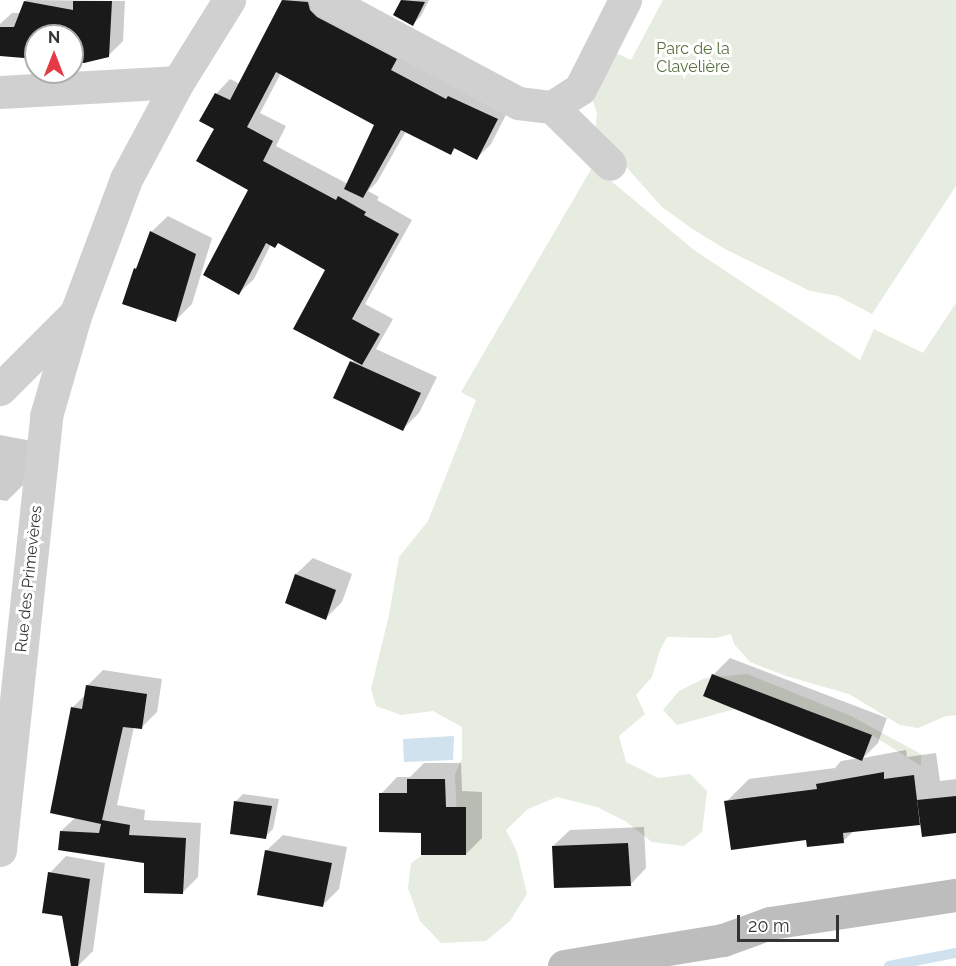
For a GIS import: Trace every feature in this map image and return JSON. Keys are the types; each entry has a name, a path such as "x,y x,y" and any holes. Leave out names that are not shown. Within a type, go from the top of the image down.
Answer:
{"main road":[{"path":"723,940 770,923 956,895"},
{"path":"564,966 723,940 773,939 956,915"}],"street":[{"name":"Rue des Primevères","path":"0,850 46,416 76,313 126,179 178,82 229,0"},
{"path":"326,0 518,103 552,107 610,164"},
{"path":"552,107 580,89 625,0"},
{"path":"0,92 178,82"},
{"path":"0,390 76,313"}],"green space":[{"name":"Parc de la Clavelière","path":"663,0 956,0 956,186 872,314 838,296 810,291 725,249 694,230 662,207 595,132 597,113 592,99 609,50 631,60"},
{"path":"593,166 694,250 860,360 874,329 923,353 956,303 956,715 946,716 918,728 900,725 849,694 786,676 750,662 734,644 731,634 716,638 667,637 660,650 652,677 636,695 645,714 619,736 626,762 658,778 690,774 707,791 702,832 684,846 652,842 625,821 597,807 557,797 528,809 506,830 517,852 527,894 510,921 486,941 441,943 420,921 408,888 411,863 450,836 457,820 455,775 462,758 462,727 433,711 401,715 376,706 371,689 389,615 399,557 428,521 476,400 461,392"},
{"path":"747,674 851,716 921,754 921,766 872,735 742,685 735,709 677,725 663,710 679,691 705,678"}],"water":[{"path":"454,736 453,760 404,762 403,739"}],"building":[{"path":"282,0 308,2 310,10 317,17 397,59 391,70 446,99 448,96 498,119 477,160 454,148 451,155 401,130 363,198 344,189 374,125 276,72 247,127 273,141 263,161 336,200 338,196 366,212 364,215 399,234 352,319 380,334 362,365 293,329 325,270 278,243 275,248 266,243 239,295 203,275 248,190 196,161 214,129 199,121 215,93 230,100"},
{"path":"401,0 425,2 413,26 393,15"},
{"path":"24,1 73,10 73,1 112,1 109,57 84,63 84,24 24,24 24,58 0,56 0,27 14,27"},
{"path":"150,231 196,254 176,322 122,304"},
{"path":"350,361 421,393 403,431 333,398"},
{"path":"295,574 336,590 326,620 285,603"},
{"path":"712,674 872,735 862,761 703,696"},
{"path":"86,685 147,694 142,729 123,727 102,820 130,825 129,835 186,838 183,894 144,893 144,863 58,850 60,831 99,833 101,824 50,813 71,707 82,709"},
{"path":"884,772 884,779 914,775 920,825 843,833 844,843 807,847 806,840 731,850 724,801 817,789 816,784"},
{"path":"407,779 445,779 446,807 466,807 466,855 421,855 421,833 379,832 379,793 407,793"},
{"path":"956,796 956,833 922,837 917,800"},
{"path":"234,801 272,806 266,839 230,834"},
{"path":"628,843 631,886 554,888 552,846"},
{"path":"265,850 332,863 323,907 257,895"},
{"path":"48,872 90,879 78,966 71,966 62,916 42,913"}],"waterway":[{"path":"889,966 956,953"}]}
